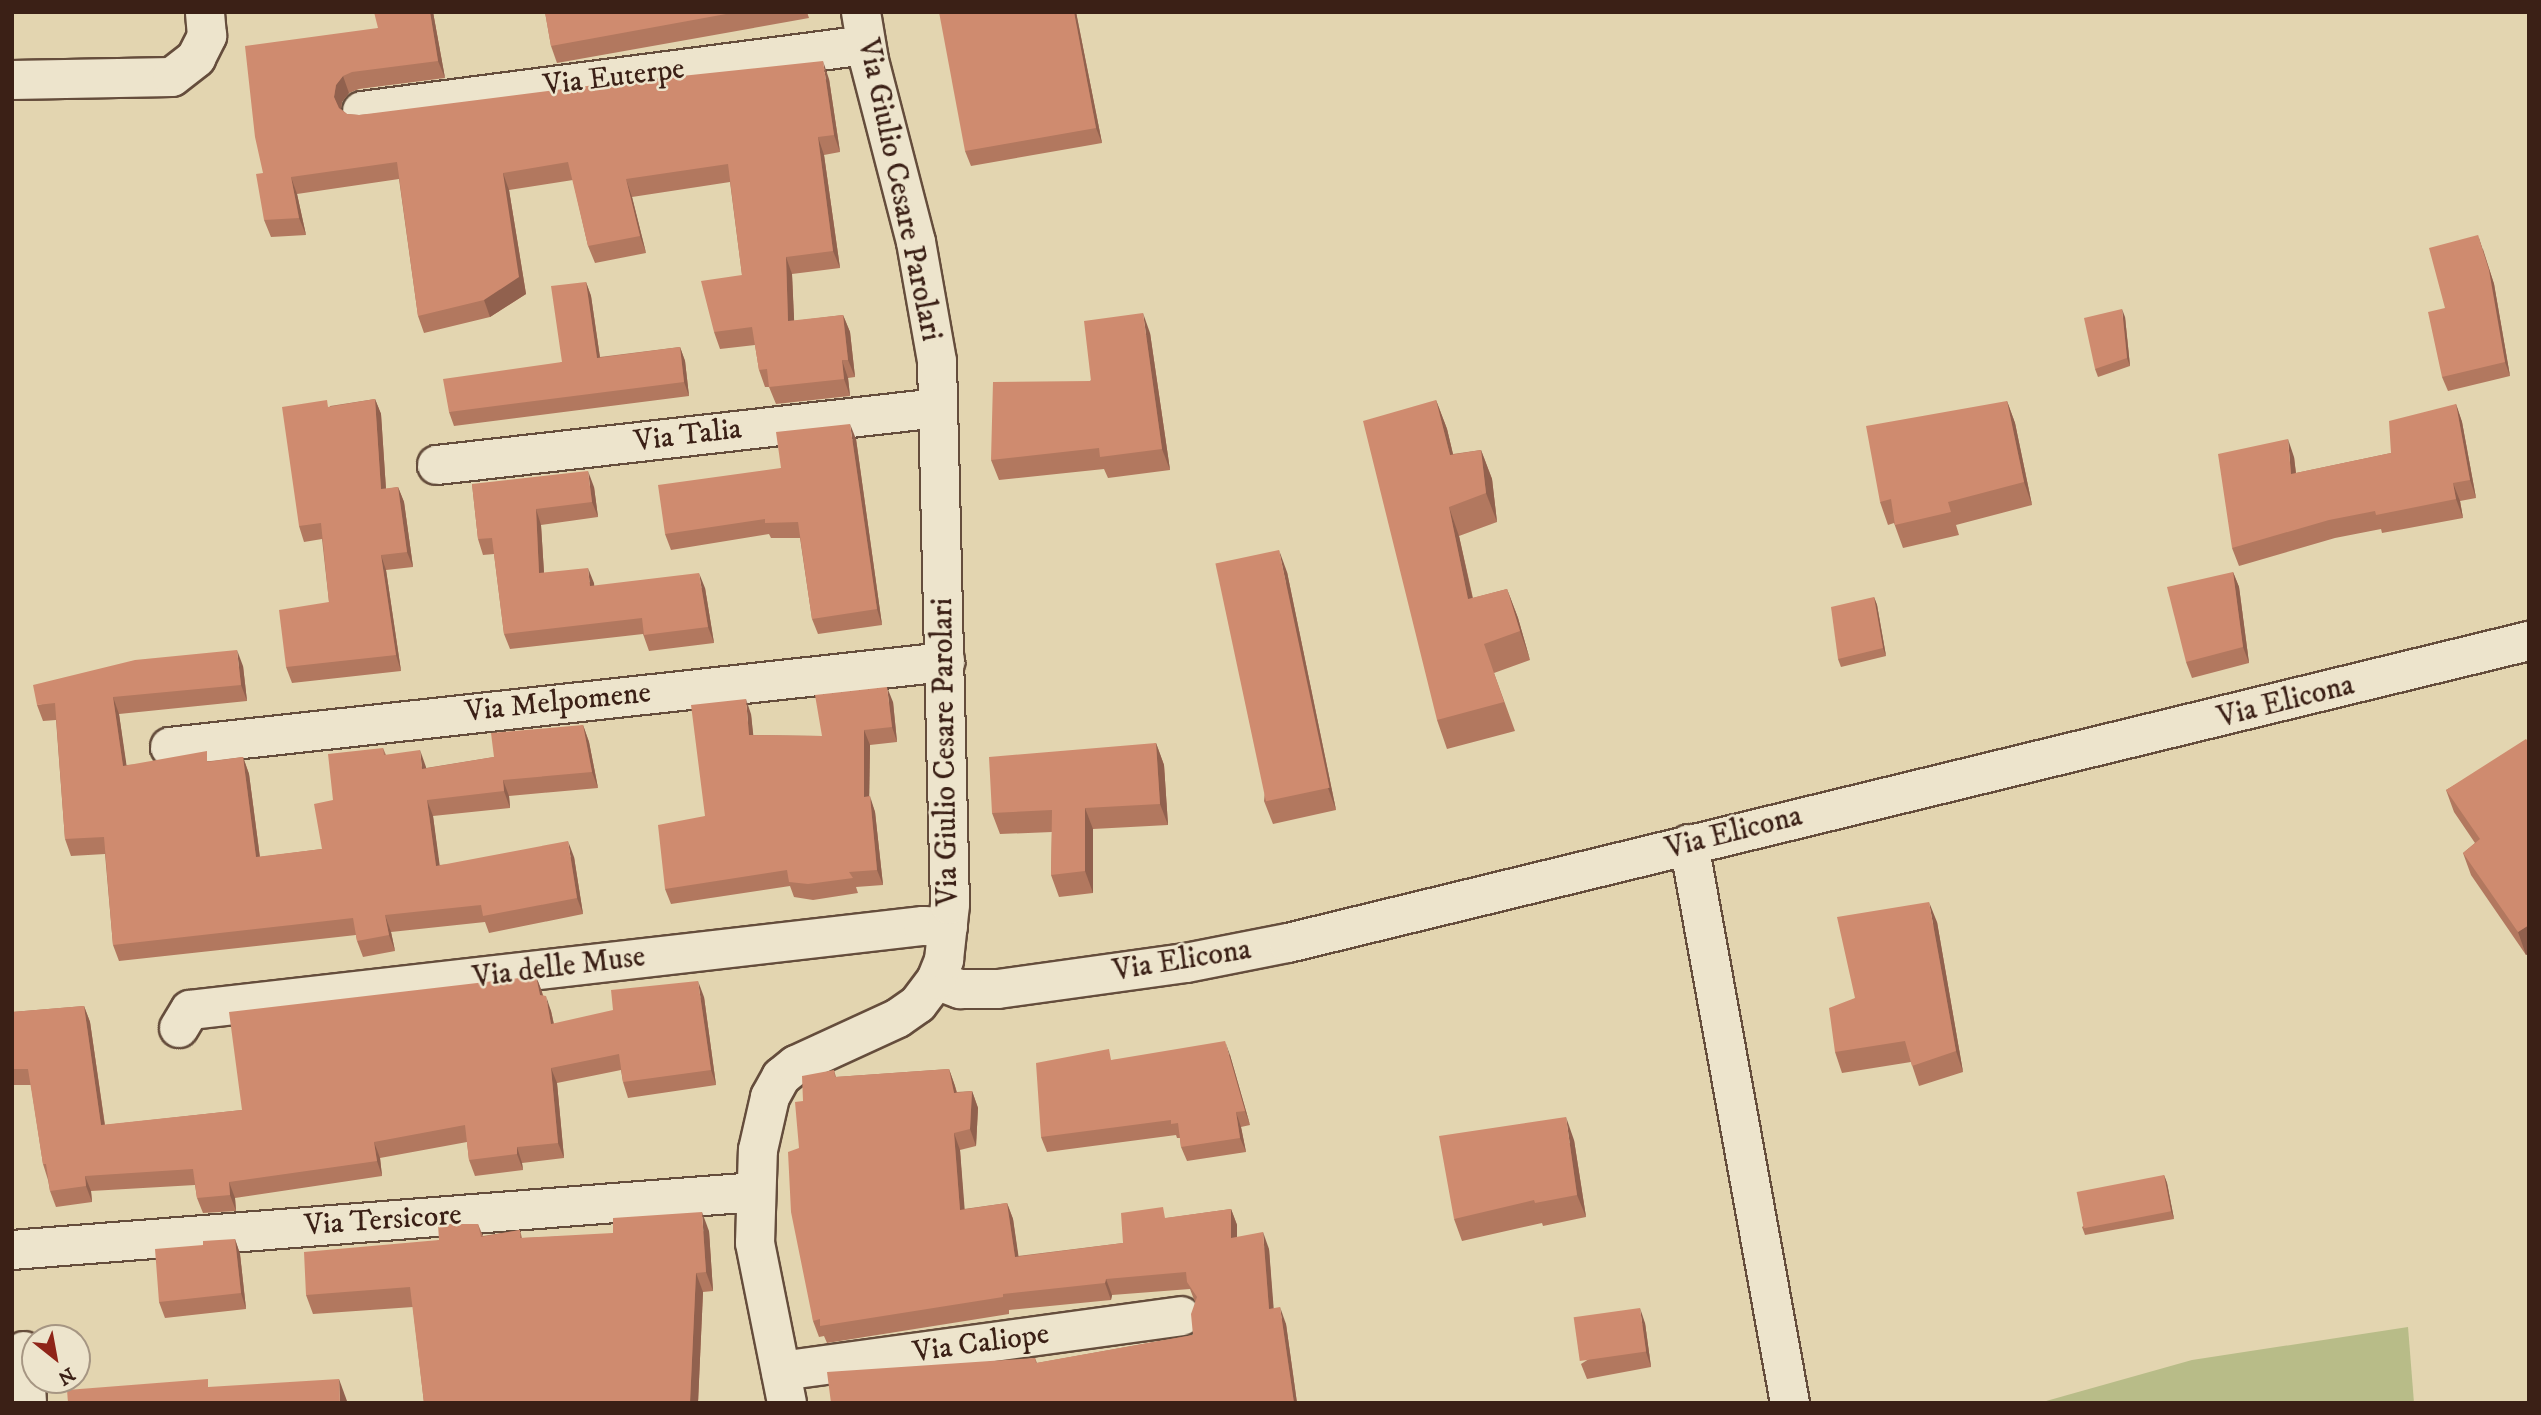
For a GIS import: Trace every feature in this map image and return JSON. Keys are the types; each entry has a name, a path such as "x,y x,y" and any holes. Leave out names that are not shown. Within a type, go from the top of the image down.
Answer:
{"street":[{"path":"12,80 172,77 196,58 207,36 205,12"},
{"name":"Via Euterpe","path":"362,111 864,29"},
{"name":"Via Giulio Cesare Parolari","path":"784,1387 755,1243 758,1150 770,1097 781,1077 817,1054 898,1018 918,1004 936,980 944,960 950,905 937,361 923,279 864,29"},
{"name":"Via Talia","path":"438,466 938,408"},
{"name":"Via Elicona","path":"936,980 960,989 998,989 1186,963 1288,943 2529,641"},
{"name":"Via Melpomene","path":"170,747 945,662"},
{"path":"1689,844 1790,1403"},
{"name":"Via delle Muse","path":"179,1028 190,1010 923,926 948,927"},
{"name":"Via Tersicore","path":"12,1250 755,1192"},
{"name":"Via Caliope","path":"784,1387 1181,1316"}],"green space":[{"path":"2408,1327 2414,1403 2039,1403 2192,1360"}],"building":[{"path":"374,12 430,12 438,61 352,72 343,76 336,85 334,97 339,108 347,114 359,115 587,86 823,61 834,135 818,137 833,251 786,257 788,321 843,315 848,360 842,360 844,379 769,387 767,369 759,370 752,327 714,332 701,281 742,275 728,164 626,179 640,236 588,246 568,162 503,173 519,277 484,300 418,316 397,162 291,177 299,218 264,220 256,174 263,173 255,137 245,46 378,28"},
{"path":"545,12 737,12 551,46"},
{"path":"939,12 1074,12 1096,128 965,151"},
{"path":"2478,235 2489,270 2505,362 2442,377 2428,312 2445,308 2429,248"},
{"path":"586,282 597,358 680,347 684,382 449,412 443,379 562,362 551,286"},
{"path":"2122,309 2127,358 2095,369 2084,318"},
{"path":"1143,313 1162,449 1100,457 1099,448 991,460 993,382 1091,381 1084,321"},
{"path":"375,399 381,489 398,487 407,552 381,555 396,655 286,667 279,610 329,602 321,523 299,526 282,407 327,400 328,407"},
{"path":"1436,400 1450,455 1481,450 1486,493 1449,507 1468,599 1507,589 1520,631 1484,644 1504,702 1437,720 1363,421"},
{"path":"2007,401 2024,482 1948,502 1951,512 1895,525 1891,499 1880,502 1866,426"},
{"path":"2456,404 2470,480 2453,483 2456,499 2376,515 2375,511 2329,520 2232,548 2218,454 2288,439 2291,474 2391,453 2389,421"},
{"path":"850,424 877,609 812,619 798,522 765,523 765,519 665,534 658,485 781,468 776,432"},
{"path":"588,471 592,502 536,509 539,573 588,568 590,586 699,573 708,627 644,635 642,618 504,634 492,538 478,539 472,484"},
{"path":"1279,550 1330,788 1266,801 1215,564"},
{"path":"2233,572 2243,647 2186,662 2167,587"},
{"path":"1874,597 1883,648 1838,659 1831,607"},
{"path":"237,650 241,685 113,697 123,766 207,751 207,762 243,757 256,857 322,849 314,804 333,800 328,754 383,748 384,755 420,750 422,769 494,757 491,733 583,725 592,772 503,780 504,791 427,800 436,866 568,841 577,898 483,916 481,905 385,915 389,935 357,941 353,918 113,945 104,837 65,839 55,703 37,705 33,685 135,660"},
{"path":"887,687 892,727 864,730 864,797 870,796 877,870 849,872 853,878 808,884 789,882 787,870 665,889 658,825 705,816 691,705 746,699 749,735 822,736 815,695"},
{"path":"2526,739 2529,743 2529,925 2518,932 2463,853 2480,839 2446,790"},
{"path":"1156,743 1160,804 1085,808 1085,871 1051,875 1052,810 992,813 989,757"},
{"path":"1929,902 1956,1051 1912,1066 1905,1041 1835,1052 1829,1008 1855,998 1837,917"},
{"path":"536,976 540,995 546,996 551,1024 613,1010 611,990 698,981 711,1070 623,1082 619,1054 551,1068 558,1143 517,1147 517,1154 469,1160 465,1125 374,1142 377,1161 229,1182 230,1195 197,1198 193,1169 85,1176 86,1186 50,1191 28,1069 12,1069 12,1012 84,1006 101,1125 242,1110 229,1012"},
{"path":"1225,1041 1245,1111 1236,1112 1240,1138 1181,1147 1178,1123 1171,1124 1171,1120 1041,1137 1036,1063 1109,1049 1111,1060"},
{"path":"949,1069 954,1093 972,1091 970,1129 954,1133 960,1210 1007,1203 1015,1257 1123,1243 1121,1213 1163,1207 1165,1218 1231,1209 1231,1238 1263,1232 1269,1309 1280,1307 1294,1403 831,1403 827,1372 1035,1358 1036,1363 1193,1335 1191,1314 1197,1297 1187,1282 1186,1272 1106,1279 1105,1283 1003,1294 1003,1297 820,1326 820,1319 813,1321 791,1212 788,1152 799,1148 795,1102 803,1101 802,1076 834,1070 835,1077"},
{"path":"1566,1117 1577,1195 1535,1203 1534,1200 1454,1219 1439,1136"},
{"path":"2164,1175 2171,1211 2084,1228 2077,1192"},
{"path":"702,1212 706,1272 696,1273 690,1403 424,1403 410,1287 306,1295 304,1252 439,1240 438,1224 478,1224 481,1237 520,1230 520,1238 613,1233 613,1218"},
{"path":"235,1239 241,1293 159,1302 155,1249"},
{"path":"1640,1308 1646,1352 1580,1361 1574,1317"},
{"path":"208,1379 208,1387 339,1379 340,1403 68,1403 67,1394 91,1394 91,1388"}]}
